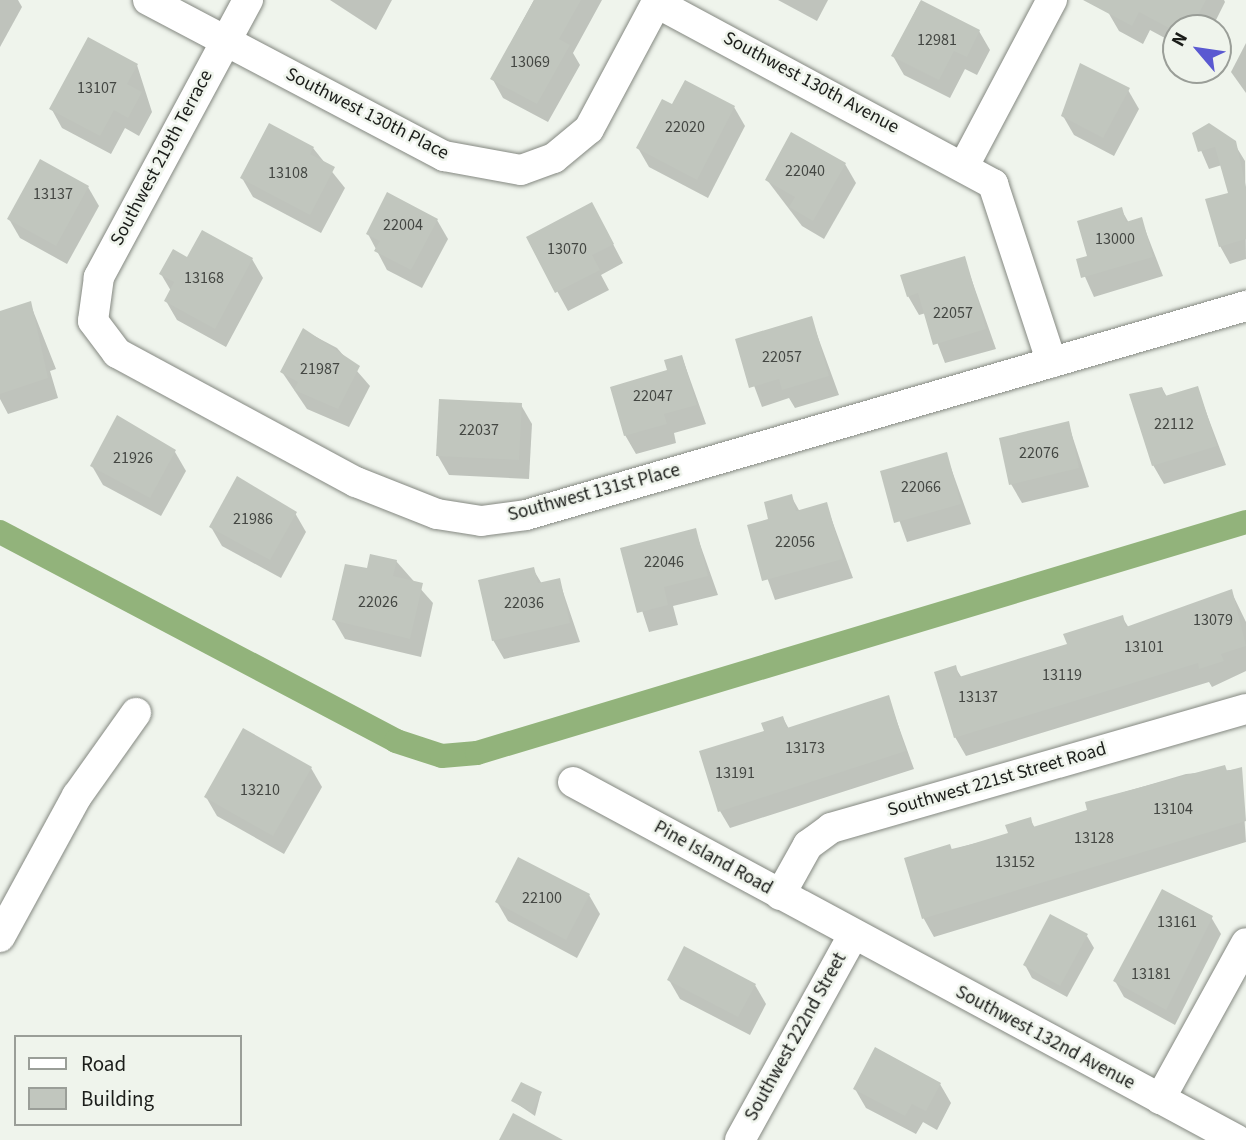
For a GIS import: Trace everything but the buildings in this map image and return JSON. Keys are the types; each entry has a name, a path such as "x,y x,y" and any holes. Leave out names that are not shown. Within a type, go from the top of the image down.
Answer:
{"street":[{"name":"Southwest 130th Place","path":"148,0 444,156 488,169 521,170 554,158 589,129 658,1"},
{"name":"Southwest 219th Terrace","path":"93,321 99,277 248,0"},
{"path":"964,164 1052,0"},
{"name":"Southwest 130th Avenue","path":"658,1 964,164 993,184 1052,363"},
{"name":"Southwest 131st Place","path":"93,321 117,353 356,482 437,514 481,521 526,515 1246,306"},
{"name":"Southwest 221st Street Road","path":"780,895 808,845 831,828 1246,709"},
{"path":"0,937 77,796 136,713"},
{"name":"Pine Island Road","path":"573,782 853,935"},
{"name":"Southwest 132nd Avenue","path":"853,935 1237,1140"},
{"name":"Southwest 222nd Street","path":"740,1140 853,935"},
{"path":"1160,1100 1246,943"}],"waterway":[{"path":"0,532 396,741 442,756 477,753 1246,522"}]}
